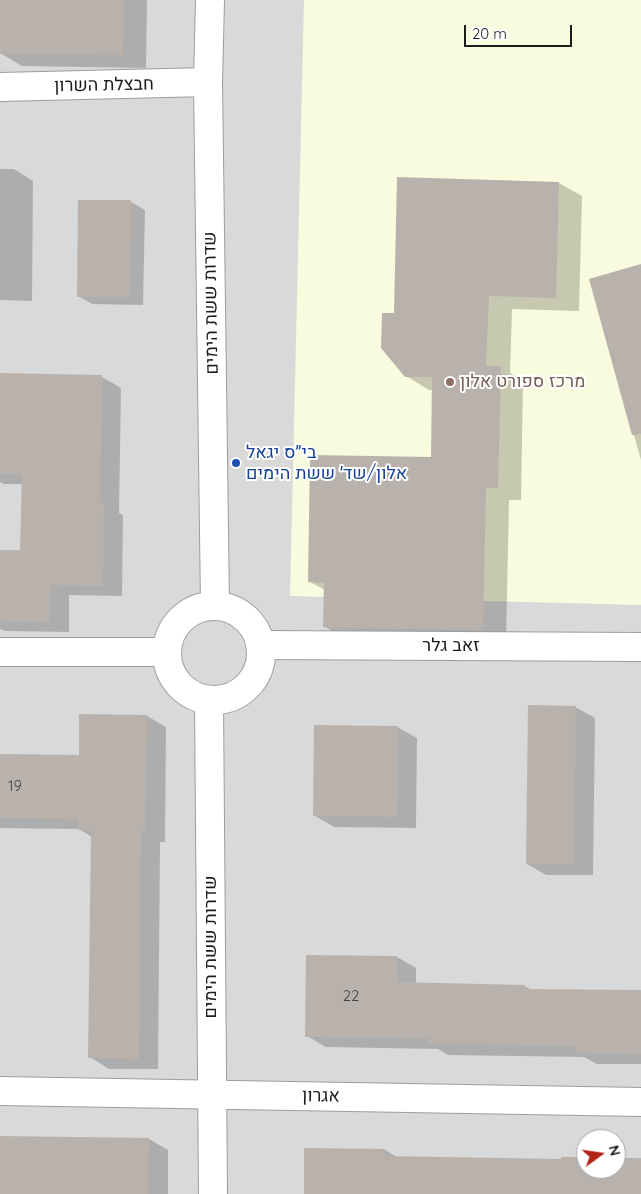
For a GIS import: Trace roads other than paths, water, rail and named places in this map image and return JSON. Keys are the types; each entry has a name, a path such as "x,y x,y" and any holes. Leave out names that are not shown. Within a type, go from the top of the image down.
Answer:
{"street":[{"name":"שדרות ששת הימים","path":"210,0 208,82 215,606"},
{"name":"חבצלת השרון","path":"0,87 208,82"},
{"path":"215,606 234,610 250,621 261,644 261,659 258,673 249,686 237,695 224,700 209,701 192,695 179,685 170,670 167,652 171,634 181,619 197,609 215,606"},
{"name":"זאב גלר","path":"261,644 641,647"},
{"path":"0,652 167,652"},
{"name":"שדרות ששת הימים","path":"209,701 213,1194"},
{"name":"אגרון","path":"0,1091 641,1102"}],"place":[{"name":"מרכז ספורט אלון","path":"450,382"},
{"name":"בי״ס יגאל אלון/שד׳ ששת הימים","path":"236,463"}]}
